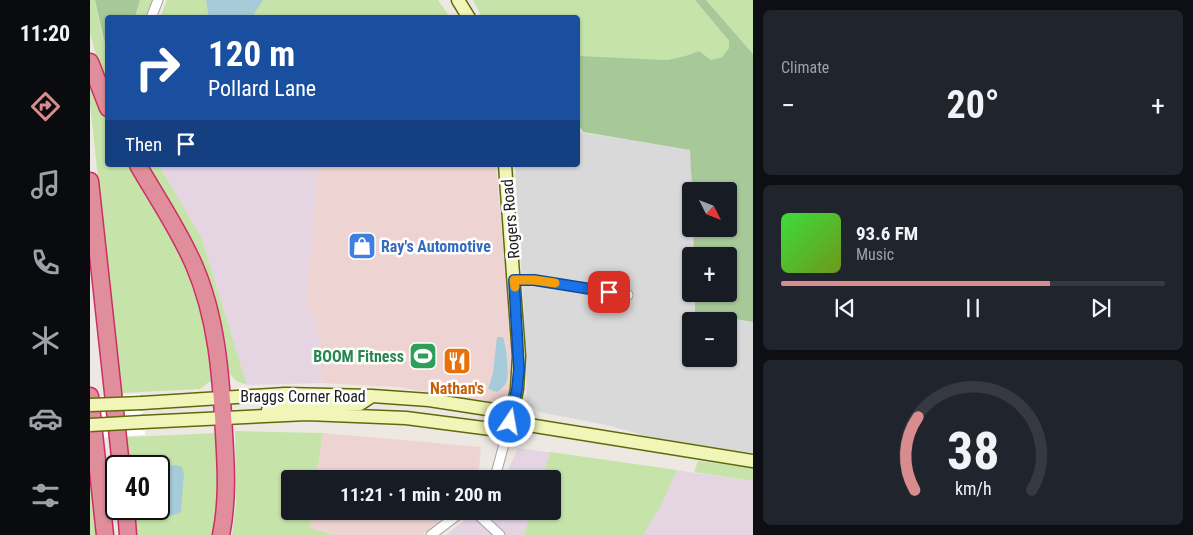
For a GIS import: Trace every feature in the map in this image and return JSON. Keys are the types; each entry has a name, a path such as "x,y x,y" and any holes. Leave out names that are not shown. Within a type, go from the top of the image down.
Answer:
{"highway":[{"path":"90,62 105,101"},
{"path":"139,167 194,264 202,284 215,331 222,397 226,492 221,535"},
{"path":"90,181 120,455"},
{"path":"90,396 105,535"},
{"path":"127,520 128,535"}],"main road":[{"path":"458,0 467,15"},
{"name":"Rogers Road","path":"505,167 519,369 510,422"},
{"name":"Braggs Corner Road","path":"90,406 285,394 372,396 429,400 494,410 510,422 753,461"},
{"path":"249,416 288,405 360,404 372,396"},
{"name":"Braggs Corner Road","path":"90,425 307,414 381,416 491,429 510,422"}],"street":[{"path":"152,15 158,0"},
{"path":"514,280 534,280 628,295"},
{"path":"497,470 510,422"},
{"path":"431,535 452,520"},
{"path":"484,520 500,535"}],"shaded area":[{"path":"580,132 691,150 691,182 682,182 682,238 693,238 694,247 682,247 682,302 695,302 696,312 682,312 682,367 737,367 737,319 753,322 753,453 666,442 611,426 539,412 527,404 524,311 515,167 580,167"},
{"path":"160,167 318,167 306,305 318,329 321,383 247,385 202,239"},
{"path":"318,167 496,167 513,362 511,392 505,399 493,402 397,387 321,383 318,329 306,305"},
{"path":"323,433 481,447 479,470 317,470"},
{"path":"518,448 753,481 753,535 446,535 465,520 561,520 561,470 508,470"},
{"path":"311,520 441,520 422,535 334,535 310,528"}],"green space":[{"path":"90,0 95,0 103,41 105,40 105,86 102,78 90,33"},
{"path":"95,0 140,0 136,15 105,15 104,41"},
{"path":"140,0 154,0 148,15 136,15"},
{"path":"167,0 438,0 449,15 161,15"},
{"path":"473,0 695,0 729,41 729,48 722,57 711,60 699,51 667,60 584,57 580,56 580,15 481,15"},
{"path":"695,0 706,0 753,54 753,322 737,319 737,312 695,312 695,302 737,302 737,247 694,247 693,238 738,238 738,182 692,182 690,150 583,132 580,127 580,56 667,60 699,51 711,60 722,57 729,48 729,41"},
{"path":"706,0 753,0 753,54"},
{"path":"90,78 105,111 105,167 135,167 175,240 199,292 215,382 209,382 200,389 121,393 90,104"},
{"path":"150,167 160,167 202,239 247,385 236,381 229,373 226,344 210,287 197,251"},
{"path":"235,431 323,433 317,470 281,470 281,520 311,520 310,528 334,535 232,535 236,503"},
{"path":"219,433 222,483 215,535 137,535 135,520 170,520 170,455 128,455 126,437"},
{"path":"550,452 677,470 660,507 643,535 524,535 529,520 561,520 561,470 545,470"},
{"path":"90,458 98,535 90,535"},
{"path":"698,461 753,468 753,481 694,472"}],"water":[{"path":"206,0 263,0 253,15 208,15"},
{"path":"497,337 503,337 508,374 505,384 497,392 488,389 493,373"},
{"path":"170,466 182,467 184,473 181,512 170,516"}],"pier":[{"path":"141,394 145,435 90,438 90,397"}],"slow traffic":[{"path":"515,287 514,280 555,283"}],"place":[{"name":"Ray's Automotive","path":"362,246"},
{"name":"BOOM Fitness","path":"423,356"},
{"name":"Nathan's","path":"457,361"}],"route":[{"path":"510,422 519,369 514,280 534,280 609,292"}]}
